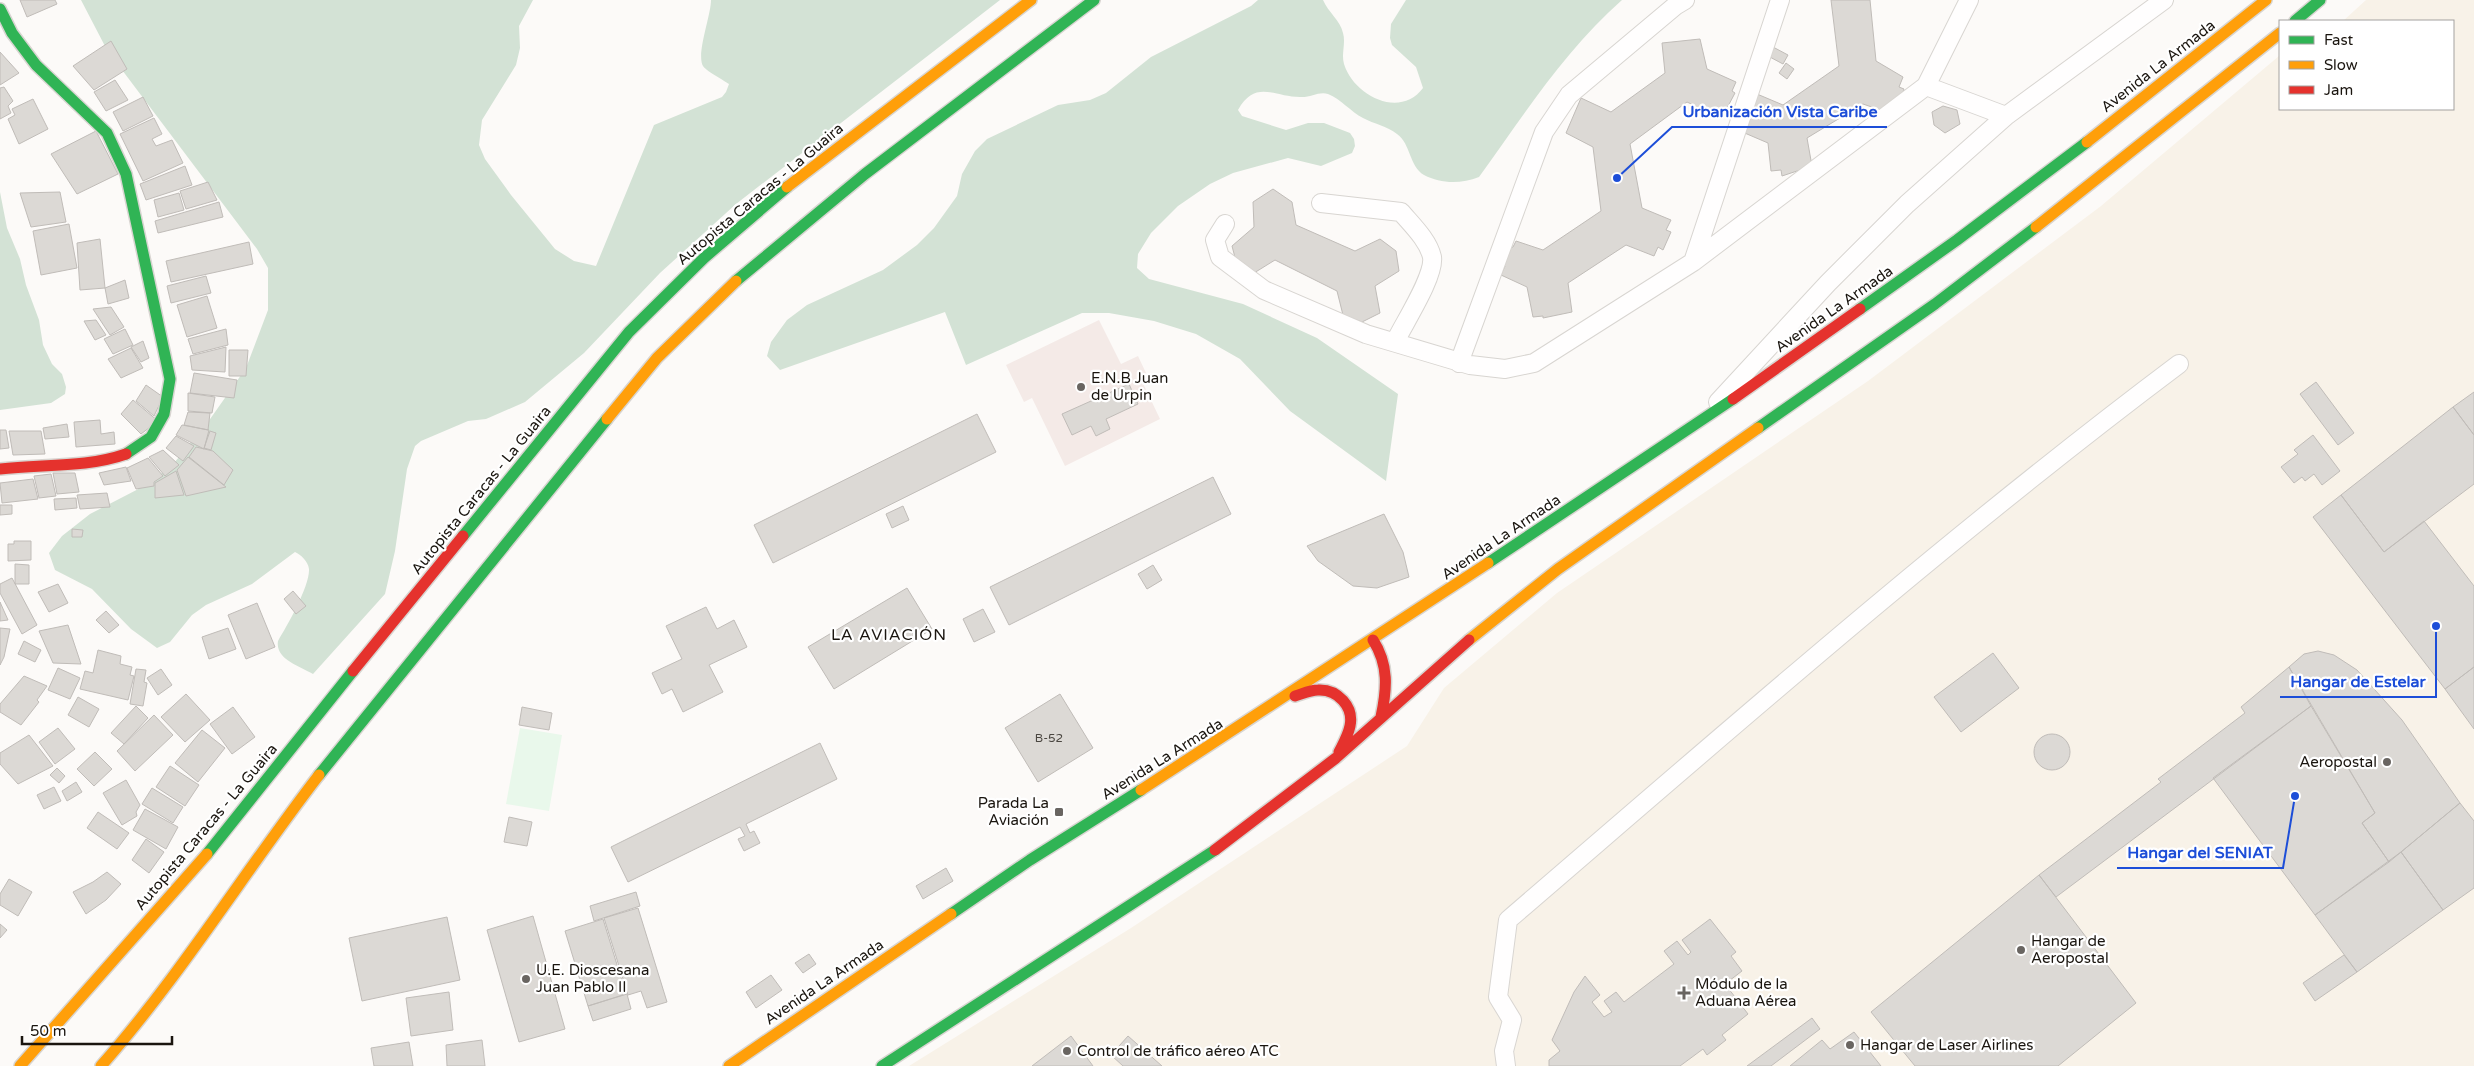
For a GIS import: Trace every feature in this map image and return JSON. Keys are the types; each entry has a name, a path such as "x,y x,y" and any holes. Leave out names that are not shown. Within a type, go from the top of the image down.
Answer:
{"main road":[{"name":"Autopista Caracas - La Guaira","path":"20,1066 222,836 318,713 629,332 704,258 770,201 841,144 1031,0"},
{"path":"101,1066 144,1018 260,852 348,737 657,358 730,286 795,230 865,174 1094,0"},
{"name":"Avenida La Armada","path":"729,1066 1030,860 1282,700 1698,424 2024,190 2266,0"},
{"path":"2296,20 2320,0"},
{"path":"0,9 18,43 38,68 85,110 107,133 118,152 126,174 170,379 168,403 158,429 144,445 119,460 0,469"},
{"path":"882,1066 1195,864 1250,825 1336,758 1496,618 1558,569 1935,304 2073,199 2279,34"},
{"path":"1373,640 1382,652 1386,666 1386,694 1381,717"},
{"path":"1282,700 1320,690 1333,692 1342,698 1352,716 1350,728 1336,758"}],"street":[{"path":"1459,363 1544,132 1569,95 1675,6 1685,0"},
{"path":"1693,262 1780,0"},
{"path":"1225,224 1215,240 1220,257 1264,290 1366,334 1459,363 1505,369 1534,363 1693,262 1926,86 1969,0"},
{"path":"1698,424 1828,282 1907,204 2006,116 2164,0"},
{"path":"1926,86 2006,116"},
{"path":"1321,203 1401,212 1426,242 1432,258 1429,276 1395,342"},
{"path":"1506,1066 1504,1050 1512,1020 1498,997 1508,920 1735,723 1989,510 2069,446 2179,364"}],"shaded area":[{"path":"2366,0 2474,0 2474,1066 909,1066 1131,928 1407,746 1444,688 1557,593 1868,381 2101,206 2279,56 2279,110 2454,110 2454,20 2344,20"},
{"name":"E.N.B Juan de Urpin","path":"1099,320 1121,364 1138,356 1146,373 1140,377 1160,419 1065,466 1032,398 1024,402 1006,365"}],"green space":[{"path":"81,0 533,0 519,26 520,48 516,65 482,120 479,145 485,159 511,195 555,249 574,261 596,266 654,125 722,97 726,92 729,84 704,68 701,60 702,44 711,0 1000,0 736,204 660,273 584,353 525,402 486,419 468,421 421,441 415,446 407,469 395,551 385,594 313,674 289,661 280,653 278,647 278,641 297,606 308,576 309,569 307,563 295,552 252,584 206,605 192,615 170,642 157,648 131,629 92,589 55,570 49,553 62,536 90,514 150,483 174,463 208,422 246,368 268,310 268,268 257,249 107,50"},
{"path":"1258,0 1323,0 1341,28 1344,37 1344,64 1357,86 1379,100 1402,102 1413,97 1423,88 1416,67 1392,45 1390,38 1391,24 1406,0 1622,0 1601,19 1563,62 1479,177 1451,182 1437,180 1424,175 1415,166 1402,138 1389,129 1367,120 1328,94 1292,97 1259,92 1245,100 1238,110 1242,116 1286,130 1308,123 1324,123 1350,133 1354,139 1355,146 1352,153 1321,166 1288,158 1233,173 1210,184 1178,206 1151,233 1138,254 1137,268 1149,279 1243,304 1317,338 1398,394 1386,481 1290,411 1240,359 1196,334 1154,321 1109,313 1082,313 966,365 945,312 780,370 767,356 771,342 787,320 807,305 883,270 917,245 934,228 957,196 962,174 975,151 987,139 1058,105 1090,100 1106,93 1151,57 1251,6"},
{"path":"0,192 7,228 20,259 26,285 39,320 43,345 52,364 62,374 66,387 65,394 51,403 0,410"},
{"path":"520,728 562,735 549,811 506,804"}],"building":[{"path":"20,0 55,0 57,4 27,17"},
{"path":"1831,0 1870,0 1876,61 1903,77 1899,87 1904,89 1899,103 1889,113 1863,104 1807,138 1812,166 1782,176 1781,170 1771,171 1768,143 1740,131 1757,94 1783,105 1839,66"},
{"path":"1700,39 1707,69 1736,82 1732,91 1735,93 1726,110 1723,108 1719,117 1687,102 1630,144 1642,208 1671,220 1666,230 1671,232 1663,250 1658,247 1654,256 1626,245 1568,283 1572,312 1543,318 1543,316 1533,317 1527,287 1501,275 1505,266 1502,265 1509,248 1513,247 1516,241 1543,250 1601,211 1593,147 1566,133 1581,98 1611,112 1665,73 1662,43"},
{"path":"111,41 127,69 94,90 73,66"},
{"path":"1773,47 1788,55 1783,64 1768,56"},
{"path":"0,52 19,73 0,85"},
{"path":"1786,63 1794,69 1787,79 1779,73"},
{"path":"115,80 128,100 106,111 94,92"},
{"path":"4,87 13,101 8,106 11,113 0,119 0,88"},
{"path":"143,97 153,116 123,131 113,112"},
{"path":"33,99 48,129 19,144 8,119 15,115 12,109"},
{"path":"1943,106 1957,110 1960,124 1945,133 1934,125 1932,112"},
{"path":"154,118 162,134 152,139 156,146 172,140 183,163 143,181 120,134"},
{"path":"96,131 118,174 77,194 51,154"},
{"path":"185,166 192,185 146,200 140,184"},
{"path":"208,182 217,200 186,209 180,191"},
{"path":"1273,189 1292,202 1296,225 1355,251 1380,239 1396,251 1399,271 1375,286 1380,313 1362,322 1343,315 1337,291 1275,260 1254,273 1237,265 1232,246 1254,227 1253,202"},
{"path":"60,192 66,222 31,227 20,193"},
{"path":"179,193 184,210 158,217 154,200"},
{"path":"219,202 223,217 158,233 155,221"},
{"path":"69,224 77,268 41,275 33,231"},
{"path":"100,239 105,288 80,290 77,243"},
{"path":"249,242 253,264 171,282 166,261"},
{"path":"206,276 211,293 171,303 167,286"},
{"path":"125,280 129,298 108,304 105,288"},
{"path":"207,296 217,328 187,337 177,305"},
{"path":"111,307 124,327 110,335 93,309"},
{"path":"96,320 106,335 95,340 84,321"},
{"path":"125,329 133,345 113,354 104,339"},
{"path":"226,329 228,345 193,354 188,339"},
{"path":"143,341 149,358 141,362 131,347"},
{"path":"226,347 225,372 192,370 190,356"},
{"path":"131,348 143,368 121,378 108,359"},
{"path":"229,350 248,350 246,376 229,376"},
{"path":"194,373 237,380 234,398 190,393"},
{"path":"2316,382 2354,433 2338,445 2300,394"},
{"path":"1129,384 1138,404 1106,419 1110,429 1096,436 1091,426 1072,435 1062,414"},
{"path":"146,385 163,397 154,416 136,401"},
{"path":"2474,392 2474,435 2453,407"},
{"path":"188,393 215,397 212,413 188,411"},
{"path":"133,400 158,421 141,434 121,414"},
{"path":"2453,407 2474,435 2474,484 2384,552 2341,495"},
{"path":"188,412 210,413 208,430 184,425"},
{"path":"977,414 996,452 773,563 754,525"},
{"path":"100,420 101,434 114,432 115,444 76,447 74,422"},
{"path":"67,424 69,437 45,439 43,428"},
{"path":"182,425 209,430 204,449 176,435"},
{"path":"0,430 6,430 9,448 0,449"},
{"path":"9,431 41,431 45,454 13,455"},
{"path":"210,431 216,433 211,450 204,448"},
{"path":"2313,435 2340,471 2322,485 2314,474 2305,481 2302,477 2294,483 2281,467 2298,454 2294,450"},
{"path":"176,436 194,446 183,461 166,448"},
{"path":"196,447 213,451 233,470 224,485 189,457"},
{"path":"163,450 179,465 165,476 149,457"},
{"path":"188,457 226,487 186,496 177,470"},
{"path":"148,458 163,476 154,482 154,486 136,489 127,468"},
{"path":"126,467 131,481 104,485 99,473"},
{"path":"176,471 184,495 155,498 155,483"},
{"path":"53,473 75,473 79,492 57,494"},
{"path":"51,474 56,496 39,498 34,476"},
{"path":"1213,477 1231,514 1009,625 990,587"},
{"path":"33,479 38,499 2,503 0,483"},
{"path":"107,493 110,507 80,509 77,495"},
{"path":"2341,495 2384,552 2424,521 2474,586 2474,667 2445,689 2313,517"},
{"path":"76,498 77,508 55,510 54,499"},
{"path":"0,505 12,505 12,514 0,515"},
{"path":"903,506 909,520 892,528 886,514"},
{"path":"1384,514 1403,552 1409,577 1377,588 1353,586 1318,561 1307,546"},
{"path":"72,529 83,530 82,537 72,537"},
{"path":"14,541 31,541 31,560 8,561 8,544 14,544"},
{"path":"15,564 29,565 29,584 15,584"},
{"path":"1153,565 1162,580 1147,589 1138,574"},
{"path":"12,578 37,625 22,634 0,593 0,584"},
{"path":"58,584 68,603 49,612 38,592"},
{"path":"907,588 932,629 834,689 808,647"},
{"path":"293,591 306,606 296,614 284,599"},
{"path":"0,602 8,620 0,621"},
{"path":"257,603 275,647 246,659 228,615"},
{"path":"706,607 717,629 734,620 747,647 709,665 723,692 683,712 672,689 662,694 652,673 682,659 666,626"},
{"path":"983,609 995,632 974,642 963,619"},
{"path":"106,611 119,625 109,633 96,620"},
{"path":"68,625 81,664 53,663 39,631"},
{"path":"0,628 10,629 4,657 0,665"},
{"path":"228,628 236,649 209,659 202,637"},
{"path":"24,641 41,650 35,662 18,654"},
{"path":"98,650 121,656 120,664 132,667 130,675 134,676 128,700 80,689 85,671 93,673"},
{"name":"Aeropostal","path":"2318,651 2334,655 2357,670 2402,720 2460,803 2389,862 2362,823 2375,813 2289,667 2304,654"},
{"path":"1993,653 2019,688 1961,732 1934,697"},
{"path":"2289,667 2311,706 2056,897 2039,875 2161,782 2158,779 2245,713 2241,707"},
{"path":"2474,667 2474,729 2445,689"},
{"path":"58,668 80,678 70,699 48,690"},
{"path":"136,669 146,670 144,682 147,683 143,706 130,704"},
{"path":"161,669 172,685 158,695 147,678"},
{"path":"24,676 47,686 37,700 39,702 21,725 0,712 0,704"},
{"path":"186,694 210,720 185,742 161,717"},
{"path":"1060,694 1093,748 1038,782 1005,728"},
{"path":"78,697 99,709 89,727 68,715"},
{"path":"136,706 148,718 124,744 111,733"},
{"path":"2311,706 2375,813 2362,823 2389,862 2315,915 2213,778"},
{"path":"233,707 255,737 232,754 210,724"},
{"path":"522,707 552,713 549,730 519,725"},
{"path":"154,715 173,735 135,771 117,751"},
{"path":"58,728 75,749 55,764 39,742"},
{"path":"202,730 225,748 198,782 175,763"},
{"path":"2052,734 2059,735 2065,739 2069,745 2069,759 2065,765 2059,769 2052,770 2045,769 2039,765 2035,759 2034,752 2035,745 2039,739 2045,735"},
{"path":"29,735 53,766 18,784 0,764 0,753"},
{"path":"820,743 837,779 746,824 750,833 754,831 760,843 744,851 738,839 745,836 740,827 628,882 611,847"},
{"path":"95,752 112,769 94,786 77,769"},
{"path":"170,766 199,785 185,806 156,787"},
{"path":"57,768 65,776 59,783 50,775"},
{"path":"126,780 140,805 136,812 137,816 122,825 103,793"},
{"path":"76,782 82,792 67,801 62,791"},
{"path":"54,787 61,801 44,809 37,795"},
{"path":"152,788 183,807 173,823 142,804"},
{"path":"2460,803 2474,821 2474,888 2443,910 2401,852"},
{"path":"145,809 178,827 166,849 133,830"},
{"path":"98,812 129,833 117,849 87,828"},
{"path":"509,817 532,822 527,846 504,842"},
{"path":"146,839 164,852 149,873 132,860"},
{"path":"2401,852 2443,910 2357,972 2315,915"},
{"path":"946,868 953,881 923,899 916,886"},
{"path":"107,872 121,884 106,900 86,914 73,892 93,882"},
{"name":"Hangar de Aeropostal","path":"2039,875 2136,1003 2058,1066 1915,1066 1871,1012"},
{"path":"9,879 32,892 18,916 0,905 0,894"},
{"path":"636,892 640,906 594,921 590,906"},
{"path":"638,908 667,1002 647,1008 641,991 628,995 604,918"},
{"name":"U.E. Dioscesana Juan Pablo II","path":"533,916 565,1029 519,1042 487,930"},
{"path":"447,917 460,980 362,1001 349,938"},
{"path":"603,919 626,994 588,1006 565,931"},
{"name":"Módulo de la Aduana Aérea","path":"1710,919 1736,952 1731,956 1742,971 1725,984 1748,1014 1722,1035 1726,1040 1707,1055 1703,1049 1680,1066 1549,1066 1549,1060 1560,1051 1552,1040 1574,992 1585,976 1600,995 1592,1002 1604,1017 1612,1012 1604,1001 1616,992 1624,1002 1674,964 1664,951 1677,941 1688,955 1691,952 1682,940"},
{"path":"0,924 7,930 0,938"},
{"path":"809,954 816,964 803,973 795,963"},
{"path":"2344,955 2357,972 2315,1001 2303,983"},
{"path":"771,975 782,990 756,1008 746,992"},
{"path":"449,992 453,1030 411,1036 406,998"},
{"path":"627,994 631,1009 593,1021 588,1006"},
{"path":"1812,1018 1820,1029 1771,1066 1747,1066"},
{"name":"Hangar de Laser Airlines","path":"1854,1032 1881,1066 1790,1066 1822,1040 1830,1049"},
{"name":"Control de tráfico aéreo ATC","path":"1071,1036 1093,1066 1032,1066"},
{"path":"1128,1036 1162,1066 1123,1066 1111,1055"},
{"path":"482,1040 485,1066 447,1066 446,1045"},
{"path":"409,1042 413,1066 374,1066 371,1048"}],"traffic: fast":[{"path":"736,281 865,174 1094,0"},
{"path":"2296,20 2320,0"},
{"path":"0,9 12,33 36,65 107,133 126,174 170,379 164,414 151,437 126,454"},
{"path":"1860,309 1957,240 2087,142"},
{"path":"463,536 629,332 704,258 787,187"},
{"path":"1758,428 1935,304 2036,227"},
{"path":"1488,563 1733,399"},
{"path":"319,775 607,419"},
{"path":"207,854 353,671"},
{"path":"951,914 1030,860 1141,790"},
{"path":"882,1066 1215,850"}],"traffic: slow":[{"path":"787,187 1031,0"},
{"path":"2087,142 2266,0"},
{"path":"2036,227 2279,34"},
{"path":"607,419 657,358 736,281"},
{"path":"1469,640 1558,569 1758,428"},
{"path":"1141,790 1488,563"},
{"path":"101,1066 186,959 319,775"},
{"path":"20,1066 207,854"},
{"path":"729,1066 951,914"}],"traffic: jam":[{"path":"1733,399 1860,309"},
{"path":"0,469 80,464 126,454"},
{"path":"353,671 463,536"},
{"path":"1373,640 1382,659 1385,677 1385,697 1381,717"},
{"path":"1215,850 1336,758 1469,640"},
{"path":"1295,696 1312,691 1325,690 1338,696 1347,706 1350,712 1350,726 1339,752"}],"place":[{"name":"Urbanización Vista Caribe","path":"1617,178"},
{"name":"E.N.B Juan de Urpin","path":"1081,387"},
{"name":"Hangar de Estelar","path":"2436,626"},
{"name":"Aeropostal","path":"2387,762"},
{"name":"Hangar del SENIAT","path":"2295,796"},
{"name":"Parada La Aviación","path":"1059,812"},
{"name":"Hangar de Aeropostal","path":"2021,950"},
{"name":"U.E. Dioscesana Juan Pablo II","path":"526,979"},
{"name":"Módulo de la Aduana Aérea","path":"1684,993"},
{"name":"Hangar de Laser Airlines","path":"1850,1045"},
{"name":"Control de tráfico aéreo ATC","path":"1067,1051"}],"district":[{"name":"LA AVIACIÓN","path":"889,635"}]}
